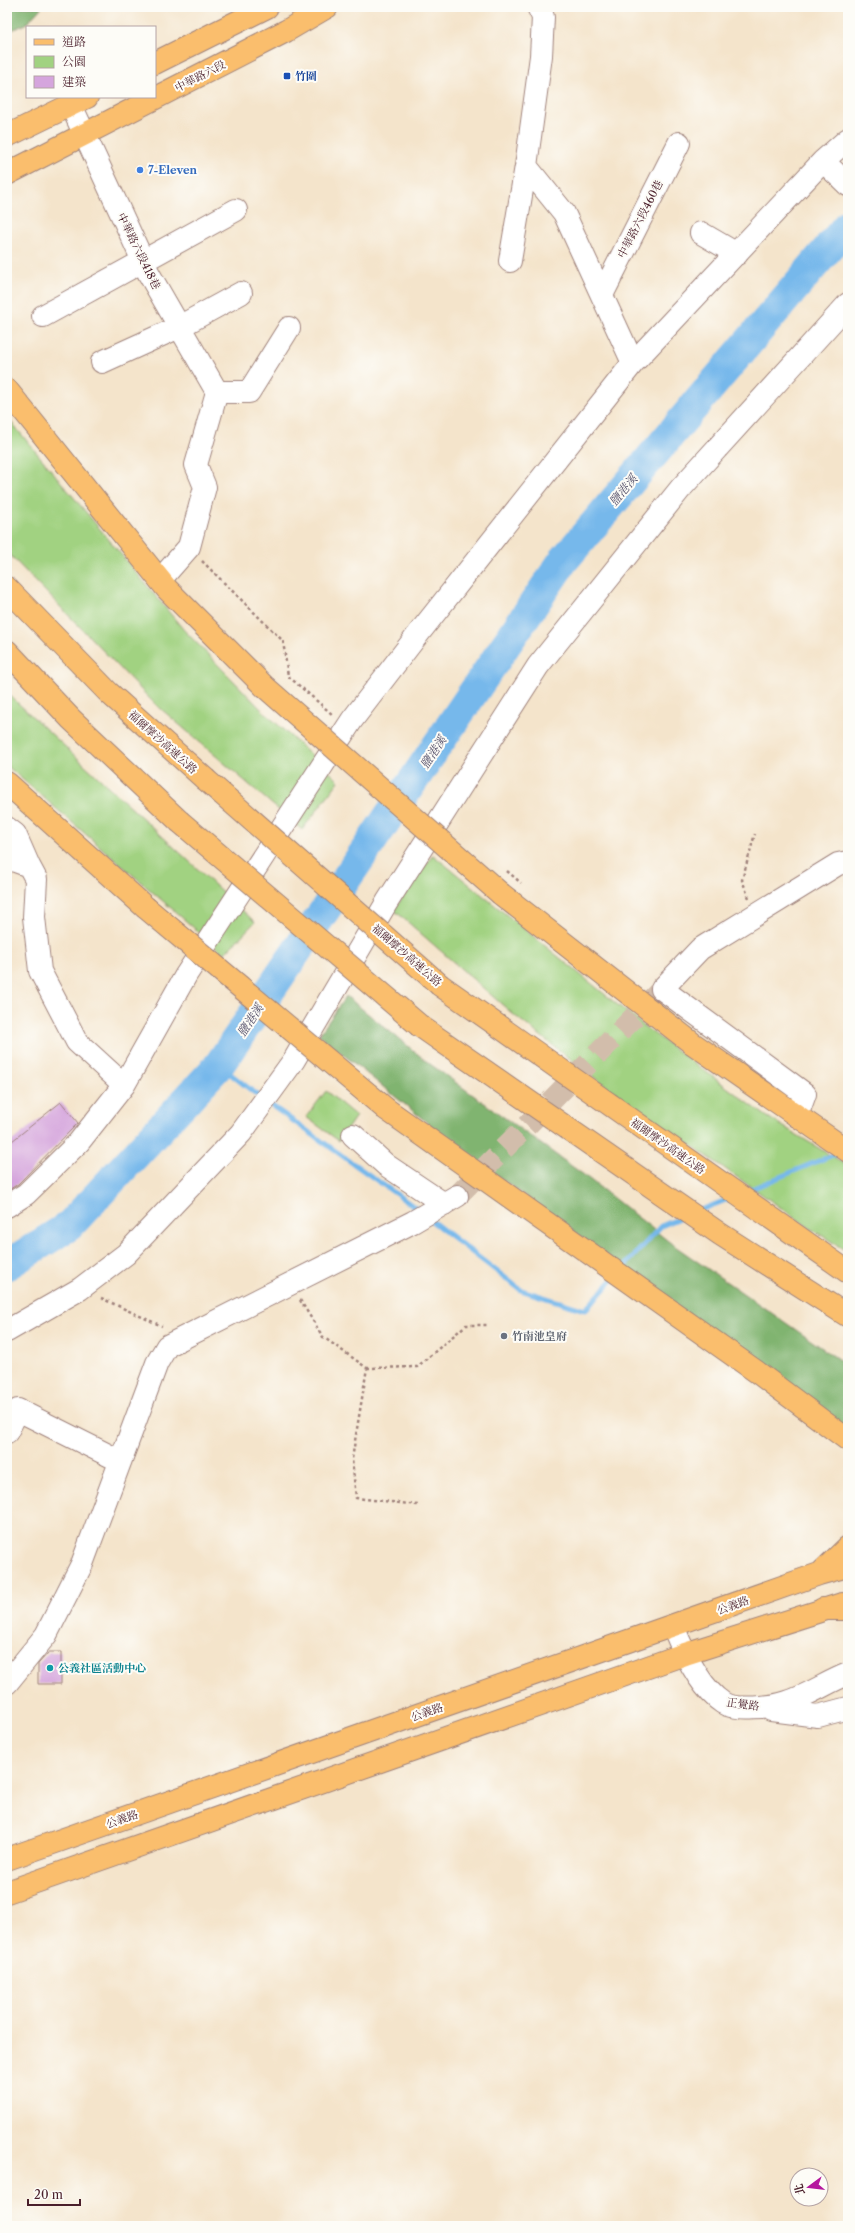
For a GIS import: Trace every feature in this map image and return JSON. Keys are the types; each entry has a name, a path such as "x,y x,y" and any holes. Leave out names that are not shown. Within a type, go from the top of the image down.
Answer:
{"main road":[{"path":"156,62 267,7"},
{"name":"中華路六段","path":"7,174 286,31 327,7"},
{"path":"7,136 79,101"},
{"path":"7,382 36,427"},
{"path":"7,390 160,580 265,687 501,894 692,1043 844,1148"},
{"name":"福爾摩沙高速公路","path":"7,588 109,693 205,779 440,984 848,1272"},
{"path":"7,652 71,719 179,821 420,1026 691,1214 848,1316"},
{"path":"7,783 145,907 386,1110 757,1372 848,1440"},
{"path":"757,1372 829,1434 848,1455"},
{"path":"819,1574 848,1547"},
{"name":"公義路","path":"7,1860 819,1574 848,1566"},
{"path":"7,1892 685,1654 848,1602"},
{"path":"823,1609 848,1609"}],"street":[{"path":"510,261 526,166 541,56 542,17 538,7"},
{"name":"中華路六段418巷","path":"79,101 85,135 143,261 217,392"},
{"path":"7,1206 26,1194 79,1142 124,1085 186,975 352,720 634,363 823,161 848,139"},
{"name":"中華路六段460巷","path":"602,295 679,143"},
{"path":"823,161 848,185"},
{"path":"526,166 564,213 634,363"},
{"path":"44,316 236,210"},
{"path":"701,232 736,254"},
{"path":"102,362 179,327 241,293"},
{"path":"7,1331 80,1289 126,1254 177,1202 254,1116 294,1060 387,902 538,666 681,488 848,304"},
{"path":"160,580 189,547 206,487 196,465 217,392 249,392 289,328"},
{"path":"7,828 15,834 36,879 34,917 40,972 77,1042 124,1085"},
{"path":"7,858 29,866"},
{"path":"797,1116 805,1094 662,989 700,949 838,864 848,862"},
{"path":"7,1683 46,1634 82,1564 157,1363 167,1346 413,1222 450,1200 386,1165 353,1135"},
{"path":"7,1432 18,1410 120,1461"},
{"name":"正覺路","path":"673,1626 685,1654 705,1684 724,1704 759,1708 787,1702 848,1674"},
{"path":"759,1708 818,1716 848,1708"}],"path":[{"path":"189,547 283,641 288,676 339,720"},
{"path":"755,834 742,880 756,915"},
{"path":"290,1284 323,1337 367,1368 417,1367 466,1325 487,1325"},
{"path":"80,1289 186,1337"},
{"path":"367,1368 352,1459 356,1498 418,1505"}],"green space":[{"path":"7,7 42,7 26,24 7,32"},
{"path":"7,417 183,629 261,709 339,781 302,830 153,702 7,552"},
{"path":"7,693 255,922 224,954 7,766"},
{"path":"433,855 645,1027 766,1116 848,1166 848,1252 810,1228 592,1076 514,1015 394,910"},
{"path":"346,996 430,1064 584,1175 672,1244 848,1366 848,1431 455,1145 319,1035"},
{"path":"326,1091 356,1116 339,1141 306,1117"}],"building":[{"path":"61,1102 78,1123 18,1184 7,1191 7,1145"},
{"name":"公義社區活動中心","path":"49,1652 61,1652 61,1684 38,1684 38,1664"}],"waterway":[{"name":"鹽港溪","path":"7,1265 69,1226 219,1065 563,561 848,225"},
{"path":"219,1065 260,1097"},
{"path":"268,1103 420,1211"},
{"path":"744,1192 840,1152"},
{"path":"698,1211 731,1198"},
{"path":"622,1269 661,1226 685,1216"},
{"path":"429,1219 521,1290 585,1310 615,1277"}],"tunnel":[{"path":"457,1196 662,989"}],"place":[{"name":"竹圍","path":"287,76"},
{"name":"7-Eleven","path":"140,170"},
{"name":"竹南池皇府","path":"504,1336"},
{"name":"公義社區活動中心","path":"50,1668"}]}
